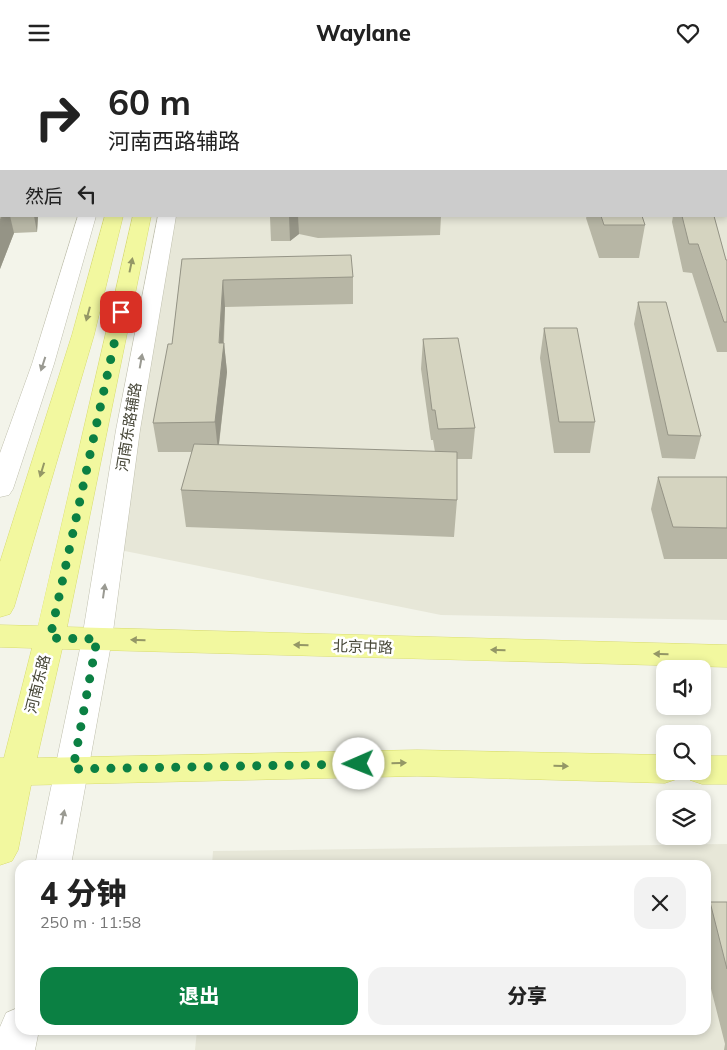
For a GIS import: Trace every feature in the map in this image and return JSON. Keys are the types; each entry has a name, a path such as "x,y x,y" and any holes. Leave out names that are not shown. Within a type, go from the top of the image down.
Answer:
{"main road":[{"path":"0,607 83,335 114,217"},
{"name":"河南东路","path":"0,850 9,771 50,638 142,217"},
{"name":"北京中路","path":"0,636 727,656"},
{"path":"9,771 416,763 656,769"},
{"path":"711,770 727,771"}],"street":[{"path":"0,489 43,364 87,217"},
{"name":"河南东路辅路","path":"55,860 97,639 128,430 167,217"},
{"path":"15,1050 18,1035"}],"shaded area":[{"path":"169,217 727,217 727,620 441,615 115,549"},
{"path":"727,844 727,1050 195,1050 196,1035 711,1035 711,860 212,860 213,851"}],"building":[{"path":"601,217 642,217 645,225 604,225"},
{"path":"682,217 714,217 727,260 727,322 724,322 698,244 689,244"},
{"path":"351,255 353,277 223,280 219,343 224,343 215,422 153,423 168,344 172,344 182,259"},
{"path":"638,302 666,302 701,436 668,435"},
{"path":"544,328 577,328 595,422 559,422"},
{"path":"458,338 475,428 438,429 435,410 432,410 423,339"},
{"path":"194,444 457,452 457,500 181,490"},
{"path":"658,477 727,477 727,528 673,527"},
{"path":"711,902 727,902 727,969 711,906"}],"route":[{"path":"121,312 50,638 97,639 73,769 359,764"}]}
